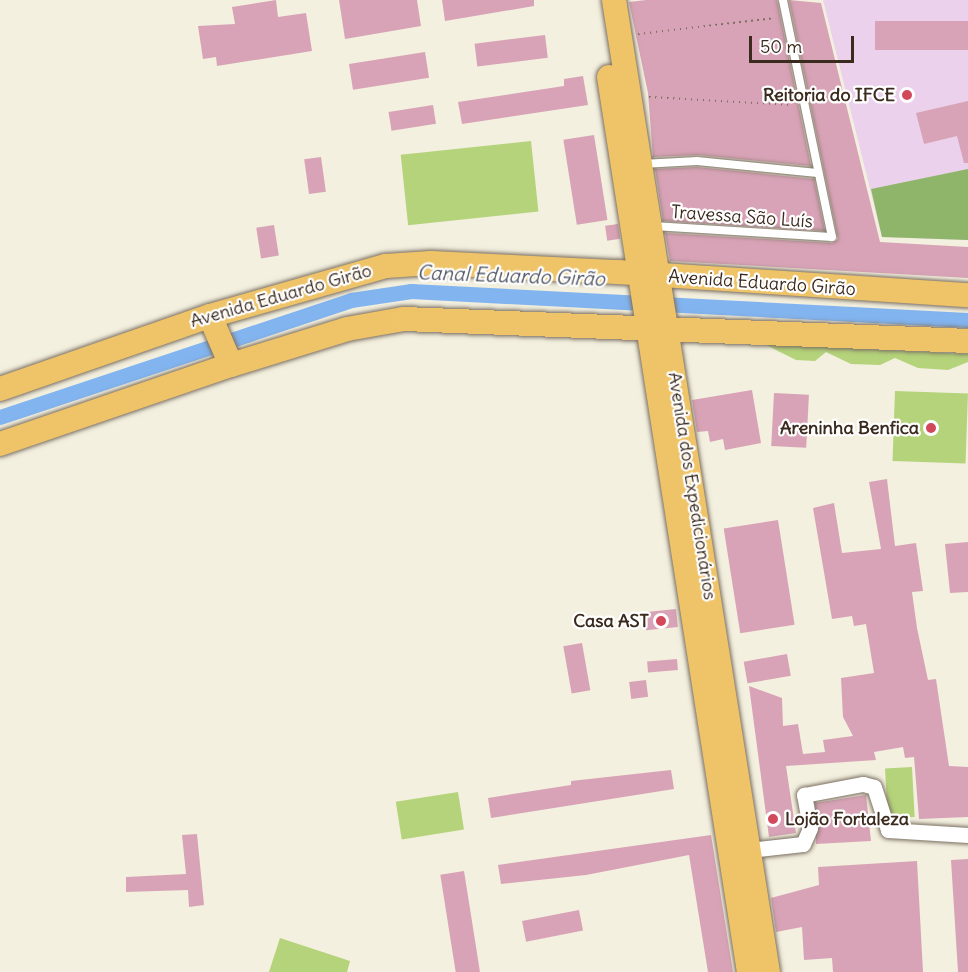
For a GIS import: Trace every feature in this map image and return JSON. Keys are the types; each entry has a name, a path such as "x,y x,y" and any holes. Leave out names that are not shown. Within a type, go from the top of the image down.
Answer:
{"main road":[{"name":"Avenida dos Expedicionários","path":"598,0 654,302 708,655 749,972"},
{"name":"Avenida dos Expedicionários","path":"614,0 651,226 654,302"},
{"name":"Avenida Eduardo Girão","path":"0,389 386,266 431,263 654,302 968,341"},
{"name":"Avenida Eduardo Girão","path":"0,444 229,362 347,329 404,319 654,302 968,295"},
{"path":"212,320 229,362"},
{"name":"Avenida dos Expedicionários","path":"708,655 748,850 768,972"}],"street":[{"path":"748,850 802,844 810,828 804,795 863,784 874,787 888,830 968,835"}],"lane":[{"path":"641,164 697,161 817,172 801,106 783,0"},
{"name":"Travessa São Luís","path":"651,226 832,237 817,172"}],"path":[{"path":"620,36 787,16"},
{"path":"630,98 801,106"}],"shaded area":[{"name":"Reitoria do IFCE","path":"823,0 968,0 968,240 882,237"}],"green space":[{"path":"531,141 538,212 408,225 401,155"},
{"path":"968,169 968,240 882,237 871,189"},
{"path":"764,344 968,354 968,362 948,370 918,368 895,358 880,365 851,364 826,352 815,361 796,360"},
{"name":"Areninha Benfica","path":"895,391 968,394 966,464 893,461"},
{"path":"912,767 915,817 888,818 885,768"},
{"path":"458,792 464,830 402,839 396,802"},
{"path":"280,938 350,961 347,972 269,972"}],"building":[{"path":"276,0 278,17 306,13 312,51 217,66 216,57 203,59 198,26 235,24 232,7"},
{"path":"339,0 417,0 421,26 345,39"},
{"path":"442,0 534,0 534,6 445,21"},
{"path":"777,0 811,166 698,155 653,157 648,93 629,2"},
{"path":"789,0 821,3 880,242 968,247 968,278 670,261 665,233 832,243 838,239"},
{"path":"875,21 968,21 968,50 875,50"},
{"path":"545,35 548,58 477,66 475,44"},
{"path":"425,52 429,78 353,90 349,64"},
{"path":"583,76 588,105 462,124 458,102 564,86 564,79"},
{"path":"968,101 968,163 964,163 957,136 924,144 916,113"},
{"path":"433,105 436,124 392,131 389,112"},
{"path":"594,135 607,220 577,225 563,140"},
{"path":"321,157 326,192 309,194 304,159"},
{"path":"697,167 814,179 825,231 663,221 655,169"},
{"path":"618,224 620,239 607,241 605,226"},
{"path":"274,225 279,256 261,258 256,228"},
{"path":"752,390 761,443 725,450 723,439 710,442 708,431 697,432 692,400"},
{"path":"774,393 809,395 806,448 771,446"},
{"path":"887,479 895,546 916,543 923,591 912,592 917,628 928,680 936,679 949,766 968,767 968,817 919,819 914,757 905,758 903,747 874,752 876,760 786,766 796,833 769,837 749,686 782,698 783,726 798,724 803,754 825,752 823,740 853,736 843,717 841,678 874,673 866,624 854,626 852,616 832,619 813,508 834,503 842,553 881,549 869,482"},
{"path":"778,520 795,625 740,633 724,529"},
{"path":"968,542 968,592 950,593 945,544"},
{"name":"Casa AST","path":"676,609 678,627 646,630 644,612"},
{"path":"582,643 590,690 572,694 563,646"},
{"path":"787,654 791,676 747,683 744,662"},
{"path":"677,659 678,670 648,673 647,662"},
{"path":"646,680 648,697 631,699 629,682"},
{"path":"671,770 674,789 491,818 488,798 571,785 571,781"},
{"path":"866,795 871,841 816,844 815,803"},
{"path":"197,834 204,905 189,907 188,890 126,892 126,877 186,874 182,835"},
{"path":"711,835 733,972 708,972 689,855 586,875 501,884 498,865"},
{"path":"968,859 968,972 958,972 951,860"},
{"path":"917,861 923,972 833,972 832,958 804,960 802,927 776,932 771,898 819,885 818,867"},
{"path":"464,871 480,972 456,972 440,875"},
{"path":"579,910 583,931 526,942 522,921"}],"waterway":[{"name":"Canal Eduardo Girão","path":"0,417 351,300 411,291 968,320"}],"place":[{"name":"Reitoria do IFCE","path":"907,95"},
{"name":"Areninha Benfica","path":"931,428"},
{"name":"Casa AST","path":"661,621"},
{"name":"Lojão Fortaleza","path":"773,819"}]}
